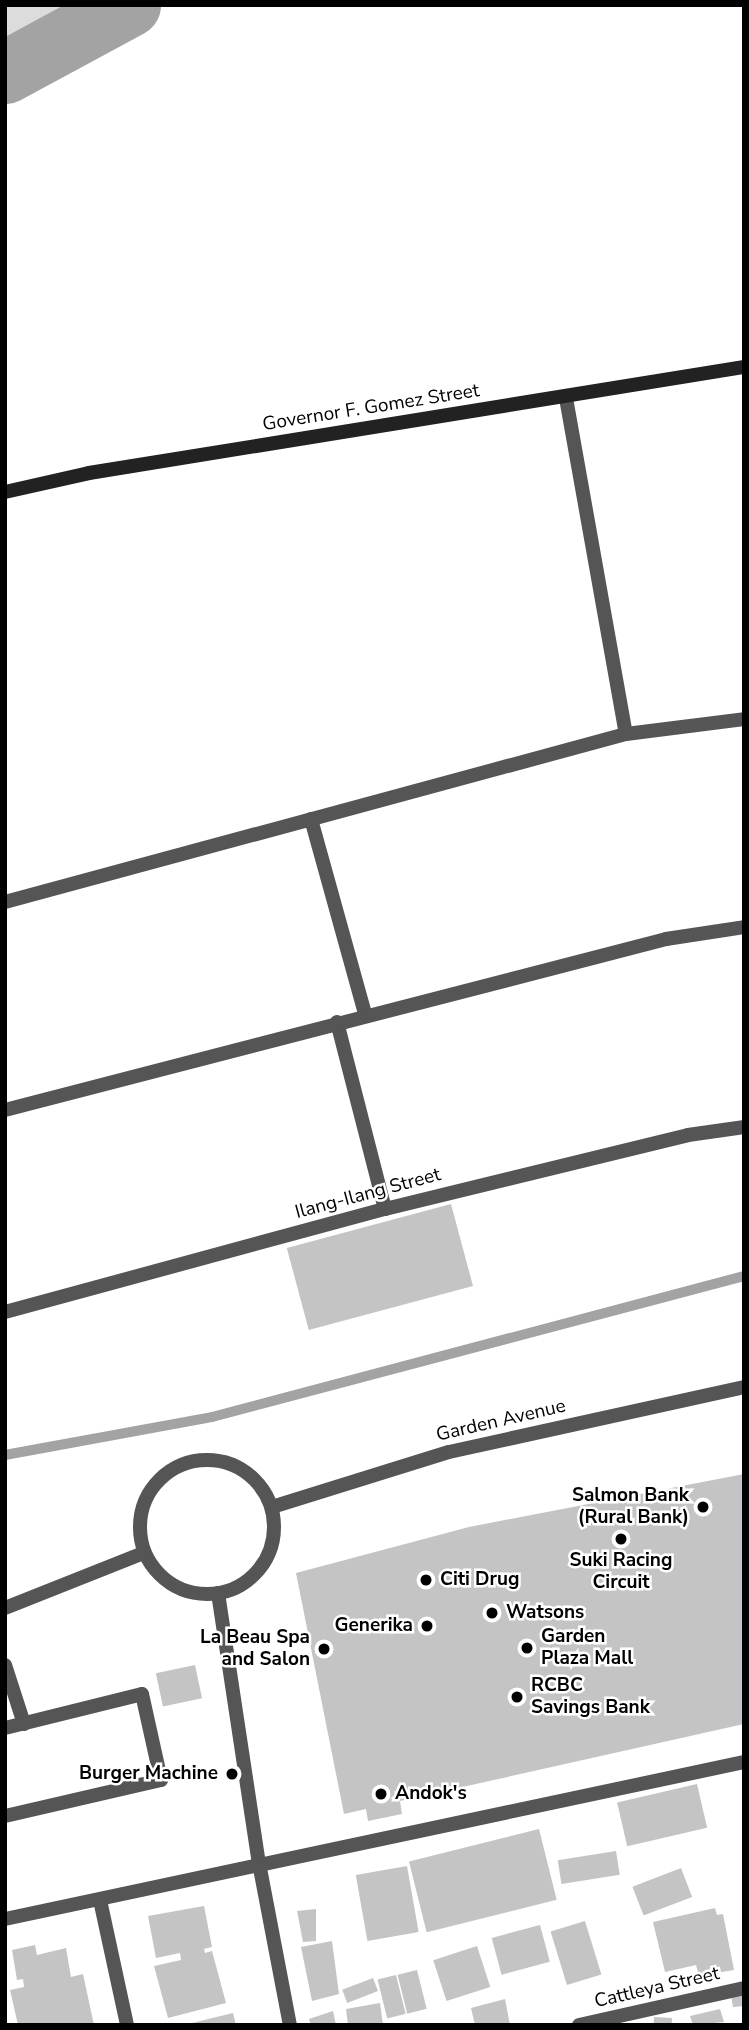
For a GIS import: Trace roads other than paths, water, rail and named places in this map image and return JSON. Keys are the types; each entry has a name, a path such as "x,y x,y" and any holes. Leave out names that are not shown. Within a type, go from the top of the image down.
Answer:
{"street":[{"name":"Governor F. Gomez Street","path":"5,492 89,473 566,398 744,367"},
{"path":"566,398 626,734"},
{"path":"5,902 626,734 744,719"},
{"path":"311,819 365,1014"},
{"path":"5,1110 365,1014 666,939 744,927"},
{"path":"337,1022 385,1209"},
{"name":"Ilang-Ilang Street","path":"5,1312 385,1209 688,1135 744,1127"},
{"name":"Garden Avenue","path":"272,1507 449,1452 744,1387"},
{"path":"211,1460 237,1467 259,1484 272,1507 274,1537 263,1565 242,1586 218,1593 191,1593 171,1585 143,1553 139,1526 145,1500 160,1478 184,1464 211,1460"},
{"path":"5,1608 143,1553"},
{"path":"218,1593 259,1863 290,2025"},
{"path":"5,1665 24,1724"},
{"path":"5,1728 142,1694 160,1780 5,1816"},
{"path":"5,1919 744,1762"},
{"path":"100,1900 128,2025"},
{"name":"Cattleya Street","path":"579,2025 744,1988"}],"waterway":[{"path":"5,72 129,5"},
{"path":"5,1455 212,1417 744,1276"}],"place":[{"name":"Salmon Bank (Rural Bank)","path":"703,1507"},
{"name":"Suki Racing Circuit","path":"621,1539"},
{"name":"Citi Drug","path":"426,1580"},
{"name":"Watsons","path":"492,1613"},
{"name":"Generika","path":"427,1626"},
{"name":"Garden Plaza Mall","path":"527,1648"},
{"name":"La Beau Spa and Salon","path":"324,1649"},
{"name":"RCBC Savings Bank","path":"517,1697"},
{"name":"Burger Machine","path":"232,1774"},
{"name":"Andok's","path":"381,1794"}]}
